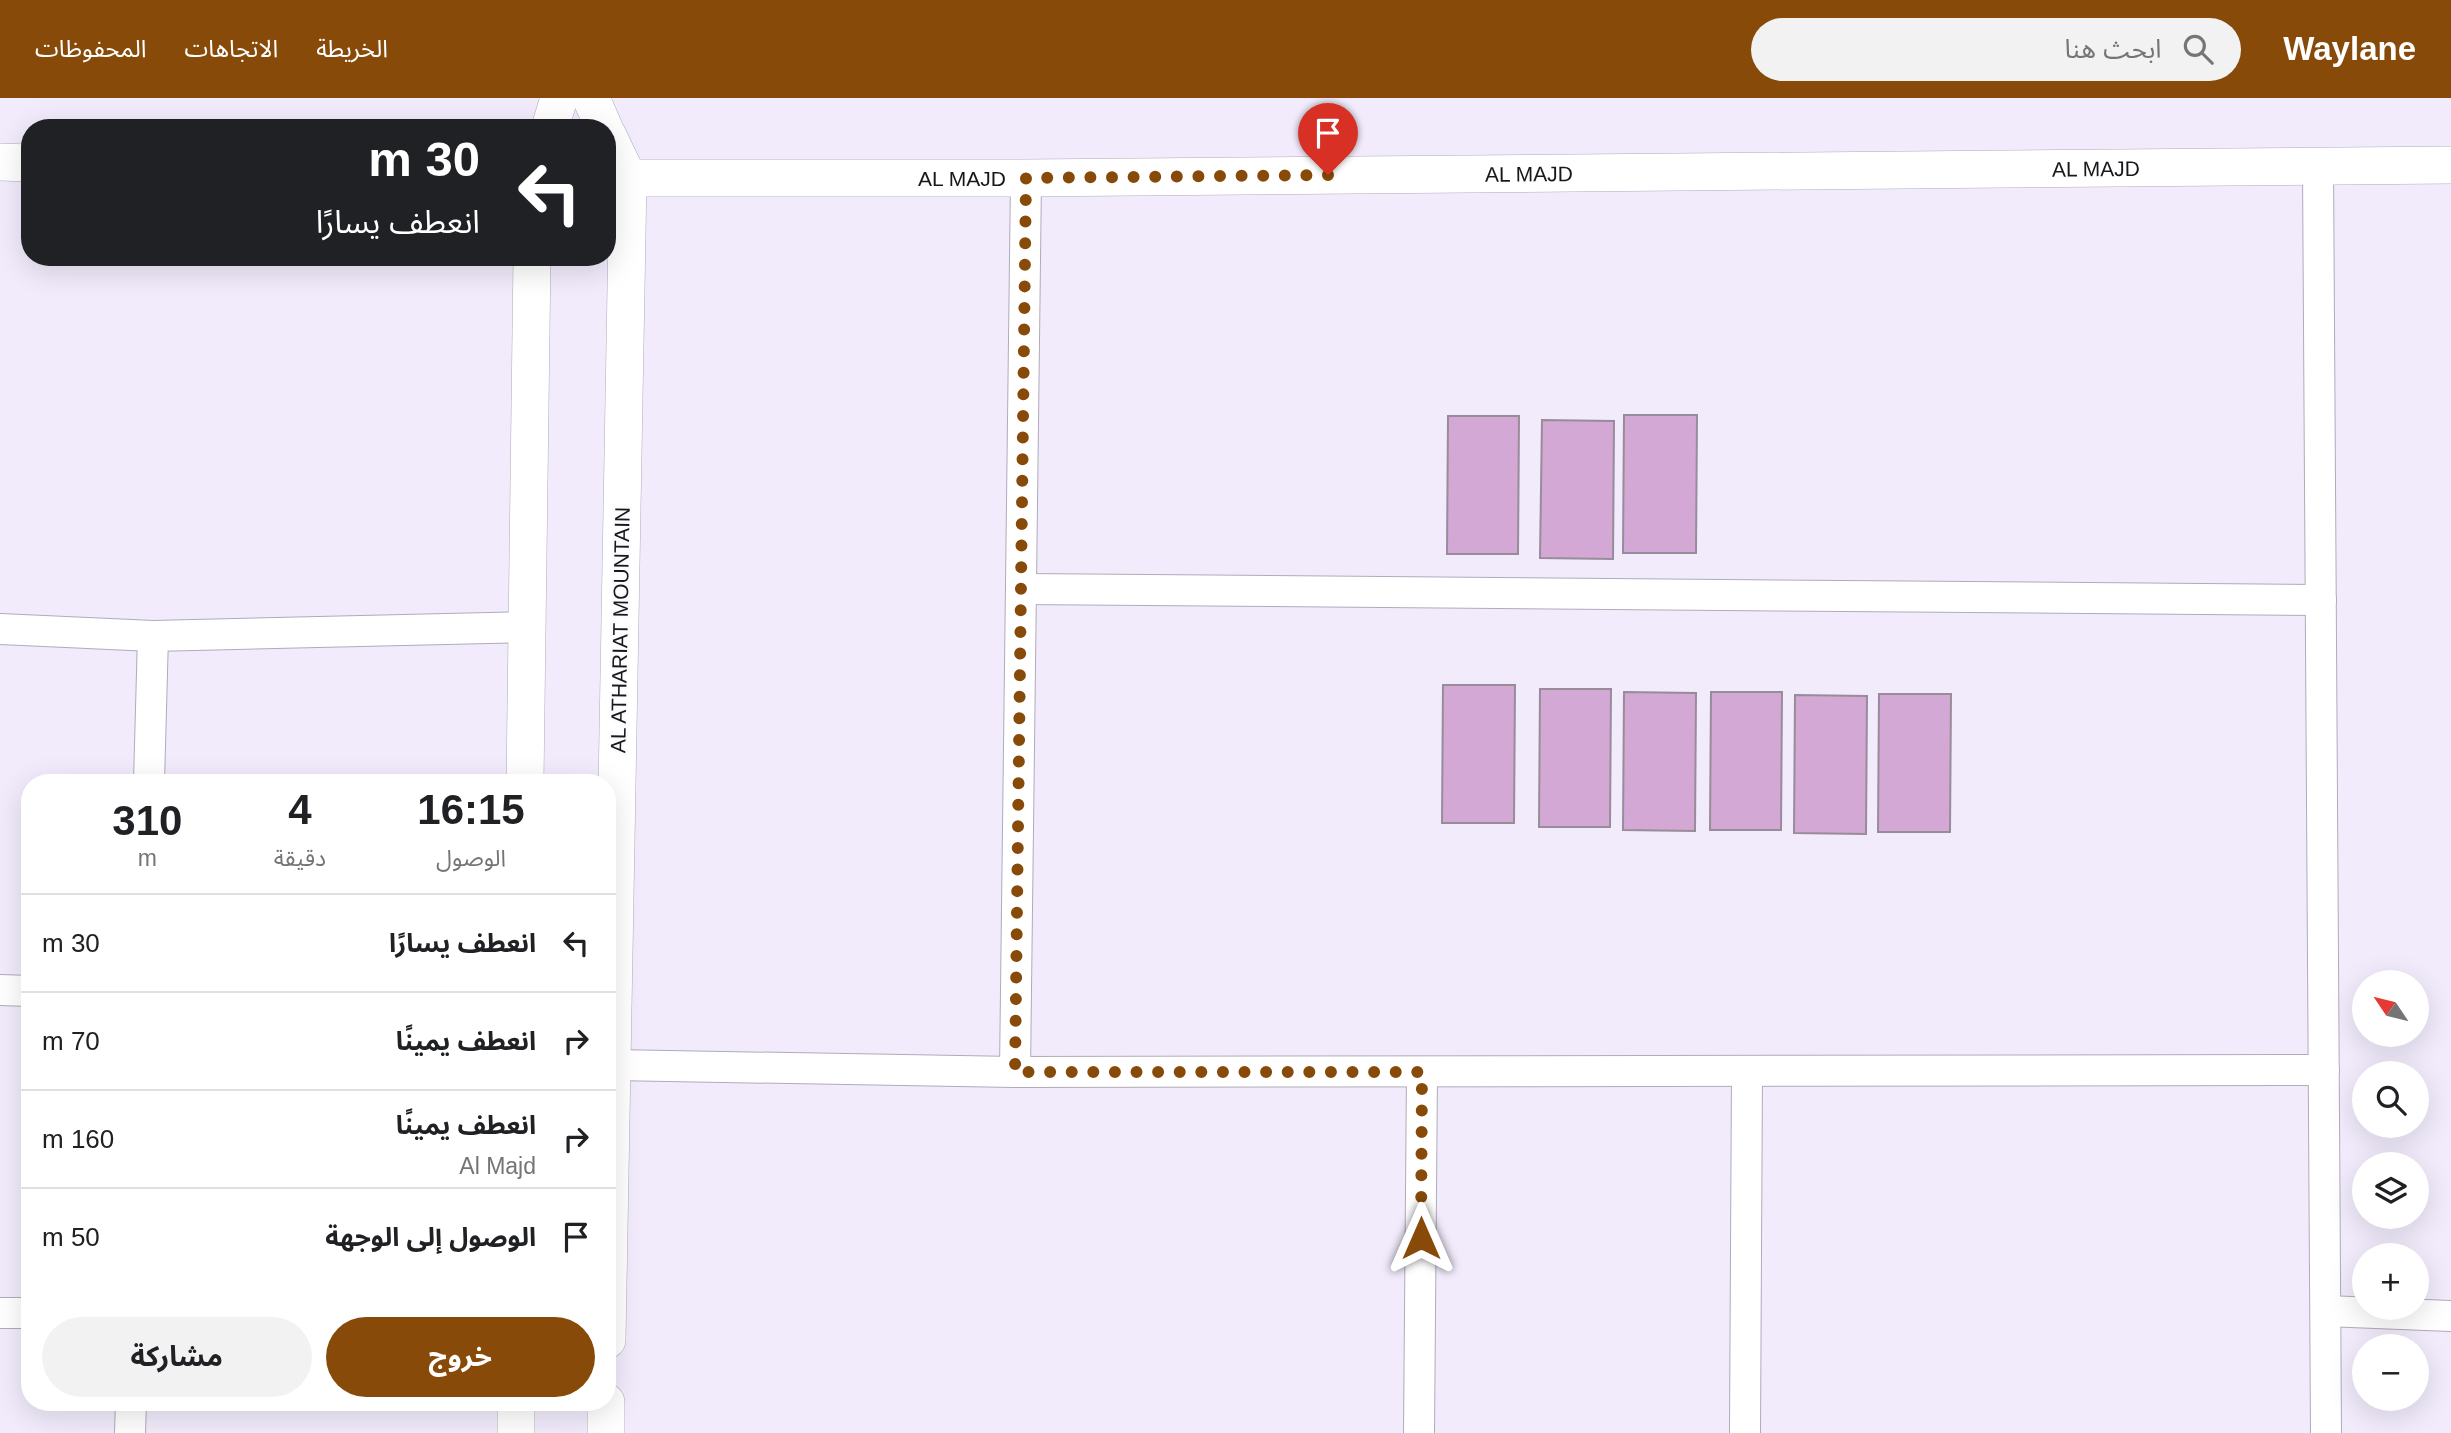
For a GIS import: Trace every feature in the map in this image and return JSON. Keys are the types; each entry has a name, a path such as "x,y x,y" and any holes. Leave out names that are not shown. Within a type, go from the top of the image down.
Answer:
{"street":[{"path":"553,119 559,98"},
{"path":"591,98 600,119"},
{"path":"0,162 21,163"},
{"name":"AL MAJD","path":"617,178 1026,178 2451,165"},
{"path":"2318,167 2326,1433"},
{"name":"AL ATHARIAT MOUNTAIN","path":"614,774 617,178"},
{"path":"1015,1072 1026,178"},
{"path":"525,774 532,266"},
{"path":"1021,589 2321,600"},
{"path":"0,629 153,636 527,627"},
{"path":"149,774 153,636"},
{"path":"0,990 21,991"},
{"path":"616,1065 1015,1072 2325,1070"},
{"path":"1745,1433 1747,1071"},
{"path":"1419,1433 1422,1072"},
{"path":"2326,1311 2451,1316"},
{"path":"0,1313 21,1313"},
{"path":"130,1433 131,1411"},
{"path":"516,1411 516,1433"},
{"path":"606,1411 606,1433"}],"building":[{"path":"1624,415 1697,415 1696,553 1623,553"},
{"path":"1448,416 1519,416 1518,554 1447,554"},
{"path":"1542,420 1614,421 1613,559 1540,558"},
{"path":"1443,685 1515,685 1514,823 1442,823"},
{"path":"1540,689 1611,689 1610,827 1539,827"},
{"path":"1624,692 1696,693 1695,831 1623,830"},
{"path":"1711,692 1782,692 1781,830 1710,830"},
{"path":"1879,694 1951,694 1950,832 1878,832"},
{"path":"1795,695 1867,696 1866,834 1794,833"}],"route":[{"path":"1328,175 1026,178 1015,1072 1422,1072 1421,1238"}]}
